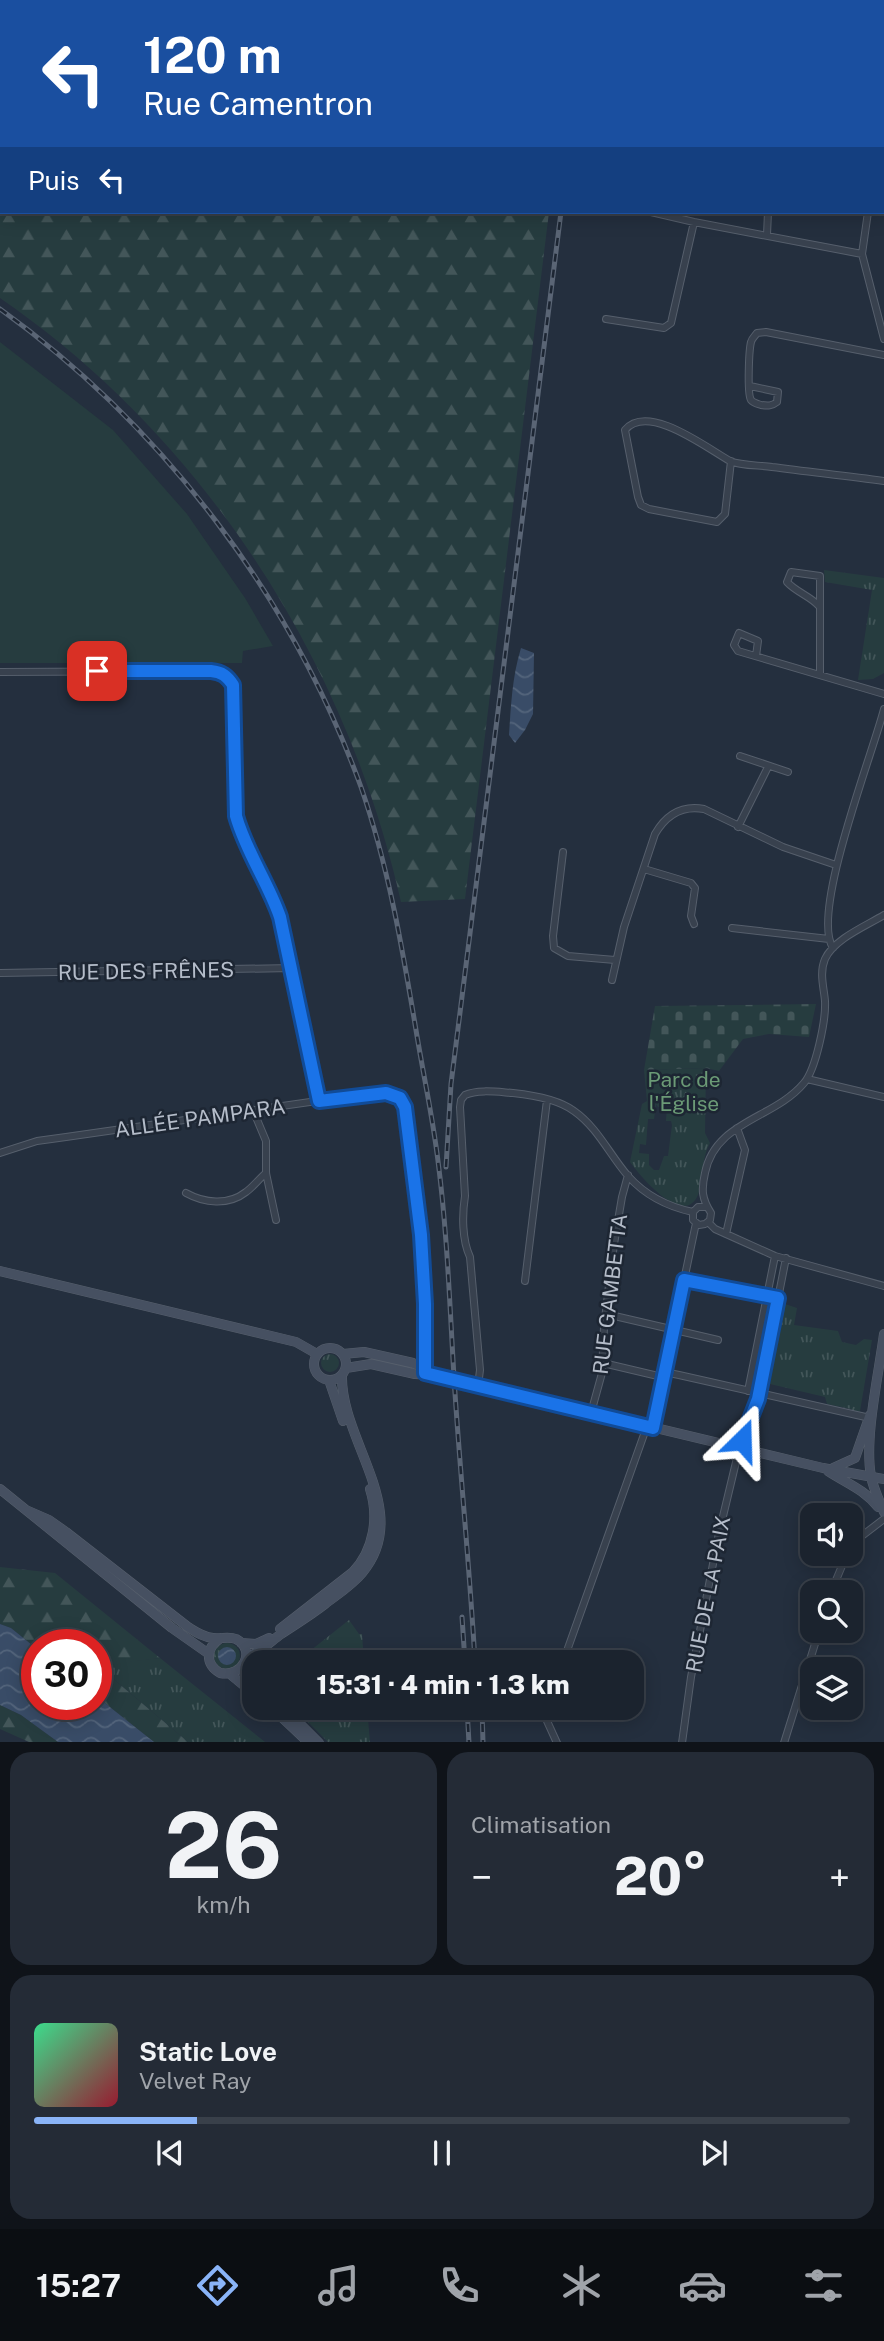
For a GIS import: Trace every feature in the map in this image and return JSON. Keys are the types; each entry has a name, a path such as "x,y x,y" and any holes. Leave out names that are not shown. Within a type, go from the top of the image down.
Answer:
{"main road":[{"path":"0,1271 296,1342 317,1354"},
{"path":"884,1334 871,1416 871,1477 884,1515"},
{"path":"317,1354 330,1348 343,1354 364,1352 413,1363 421,1366 425,1373"},
{"path":"26,1510 49,1520 66,1532 202,1636 233,1639 241,1643 264,1642 354,1572 362,1563 369,1547 374,1523 372,1496 329,1380 321,1377 315,1369 317,1354"},
{"path":"261,1650 355,1580 367,1567 377,1546 381,1523 379,1500 346,1413 342,1396 343,1354"},
{"path":"329,1380 344,1371 366,1364 415,1374 425,1373 740,1448 884,1479"},
{"path":"827,1468 855,1458 871,1416"},
{"path":"827,1468 869,1495 884,1515"},
{"path":"0,1489 161,1620 209,1654"},
{"path":"221,1639 215,1642 209,1654 210,1664 216,1671 230,1674 242,1684"},
{"path":"241,1643 242,1650"},
{"path":"230,1674 242,1664"},
{"path":"284,1720 309,1742"},
{"path":"296,1720 319,1742"}],"street":[{"path":"660,214 862,254"},
{"path":"767,235 768,214"},
{"path":"868,214 862,254 884,339"},
{"path":"606,319 664,328 671,323 694,222"},
{"path":"750,386 778,392 777,401 771,406 753,402 750,398 750,386 751,340 757,333 766,332 884,355"},
{"path":"731,461 725,514 717,522 649,509 641,505 638,497 625,430 637,422 668,426 731,461 884,481"},
{"path":"819,606 812,598 790,586 787,582 790,572 820,576 820,675"},
{"path":"756,656 884,694"},
{"path":"0,672 211,671 221,672 229,678 233,685 236,816 253,860 274,898 292,968 319,1101"},
{"path":"834,948 827,932 836,865 884,709"},
{"path":"740,756 788,772"},
{"path":"738,827 768,767"},
{"path":"612,980 615,960 655,834 663,821 677,811 693,807 705,809 783,847 836,865"},
{"path":"563,852 552,936 554,948 568,956 615,960"},
{"path":"644,869 691,883 695,888 691,916 694,924"},
{"path":"708,1222 710,1213 705,1207 702,1192 708,1161 721,1141 737,1128 794,1095 807,1079 824,1017 822,970 825,958 834,948 884,915"},
{"path":"732,928 829,939"},
{"name":"RUE DES FRÊNES","path":"0,973 292,968"},
{"path":"807,1079 884,1097"},
{"name":"ALLÉE PAMPARA","path":"0,1153 42,1141 380,1092 393,1094 400,1098 405,1107 419,1212 425,1304 425,1373"},
{"path":"478,1386 479,1357 463,1209 465,1196 461,1100 470,1093 514,1094 568,1107 589,1124 640,1188 664,1203 692,1212"},
{"path":"525,1282 547,1100"},
{"path":"253,1110 266,1141 267,1172 276,1220"},
{"path":"726,1234 744,1159 744,1143 737,1128"},
{"path":"186,1193 208,1201 230,1199 248,1191 267,1172"},
{"name":"RUE GAMBETTA","path":"591,1413 603,1363 615,1238 628,1175"},
{"path":"692,1212 698,1207 705,1207"},
{"path":"692,1212 696,1223 702,1225 708,1222"},
{"path":"708,1222 715,1230 775,1256 884,1286"},
{"path":"567,1650 650,1427 664,1376 696,1223"},
{"path":"748,1391 775,1256"},
{"name":"RUE DE LA PAIX","path":"682,1742 691,1677 717,1544 740,1448 759,1394 786,1258"},
{"path":"684,1280 778,1298"},
{"path":"606,1314 718,1340"},
{"path":"603,1363 664,1376 669,1373 679,1374 759,1394 871,1416"},
{"path":"863,1535 884,1515"},
{"path":"784,1742 815,1643"},
{"path":"547,1720 557,1742"}],"green space":[{"path":"0,214 549,214 465,899 401,902 377,813 344,726 304,642 257,562 202,487 141,418 74,354 0,298"},
{"path":"0,342 113,430 187,514 245,598 273,646 243,651 242,663 0,663"},
{"path":"824,570 884,578 884,673 873,679 858,680 872,590 825,582"},
{"path":"816,1004 809,1037 769,1034 743,1039 719,1071 706,1068 644,1070 655,1006"},
{"name":"Parc de l'Église","path":"706,1068 705,1133 710,1143 699,1191 690,1204 682,1206 662,1196 630,1162 642,1104 647,1101 644,1070","holes":["656,1104 658,1107 667,1106 666,1121 671,1121 672,1125 668,1156 664,1156 659,1170 654,1170 649,1165 649,1154 639,1153 640,1144 646,1145 648,1119 654,1119"]},
{"path":"779,1302 797,1308 794,1325 838,1331 842,1342 856,1345 864,1339 872,1340 860,1411 851,1412 851,1409 827,1404 825,1397 770,1384 780,1330 775,1324"},
{"path":"330,1354 336,1357 339,1363 336,1369 330,1372 324,1369 321,1363 324,1357"},
{"path":"0,1567 55,1573 160,1658 112,1664 112,1629 21,1629 21,1636 0,1624"},
{"path":"349,1620 359,1634 362,1634 363,1650 311,1650"},
{"path":"227,1643 236,1647 240,1656 236,1665 227,1669 218,1665 214,1656 218,1647"},
{"path":"160,1658 265,1742 188,1742 112,1678 112,1663"},
{"path":"112,1678 188,1742 154,1742 112,1709"},
{"path":"0,1705 21,1715 21,1720 28,1720 58,1742 29,1742 0,1729"},
{"path":"306,1720 368,1720 370,1742 328,1742"}],"water":[{"path":"521,648 534,653 533,714 515,743 509,735 511,702"},
{"path":"0,1624 21,1636 21,1715 0,1705"},
{"path":"227,1647 233,1650 236,1656 233,1662 227,1665 221,1662 218,1656 221,1650"},
{"path":"112,1709 154,1742 58,1742 28,1720 112,1720"}],"railway":[{"path":"446,1167 451,1084 561,214"},
{"path":"0,309 60,355 116,407 168,462 216,521 260,584 299,649 333,717 361,787 380,848 394,910 438,1161 474,1650"},
{"path":"462,1617 464,1650"},
{"path":"468,1720 469,1742"},
{"path":"482,1720 483,1742"}],"route":[{"path":"97,671 221,672 233,685 236,816 240,832 274,898 280,917 319,1101 380,1092 400,1098 405,1107 421,1235 425,1373 653,1428 684,1280 778,1298 758,1399 742,1440"}]}
